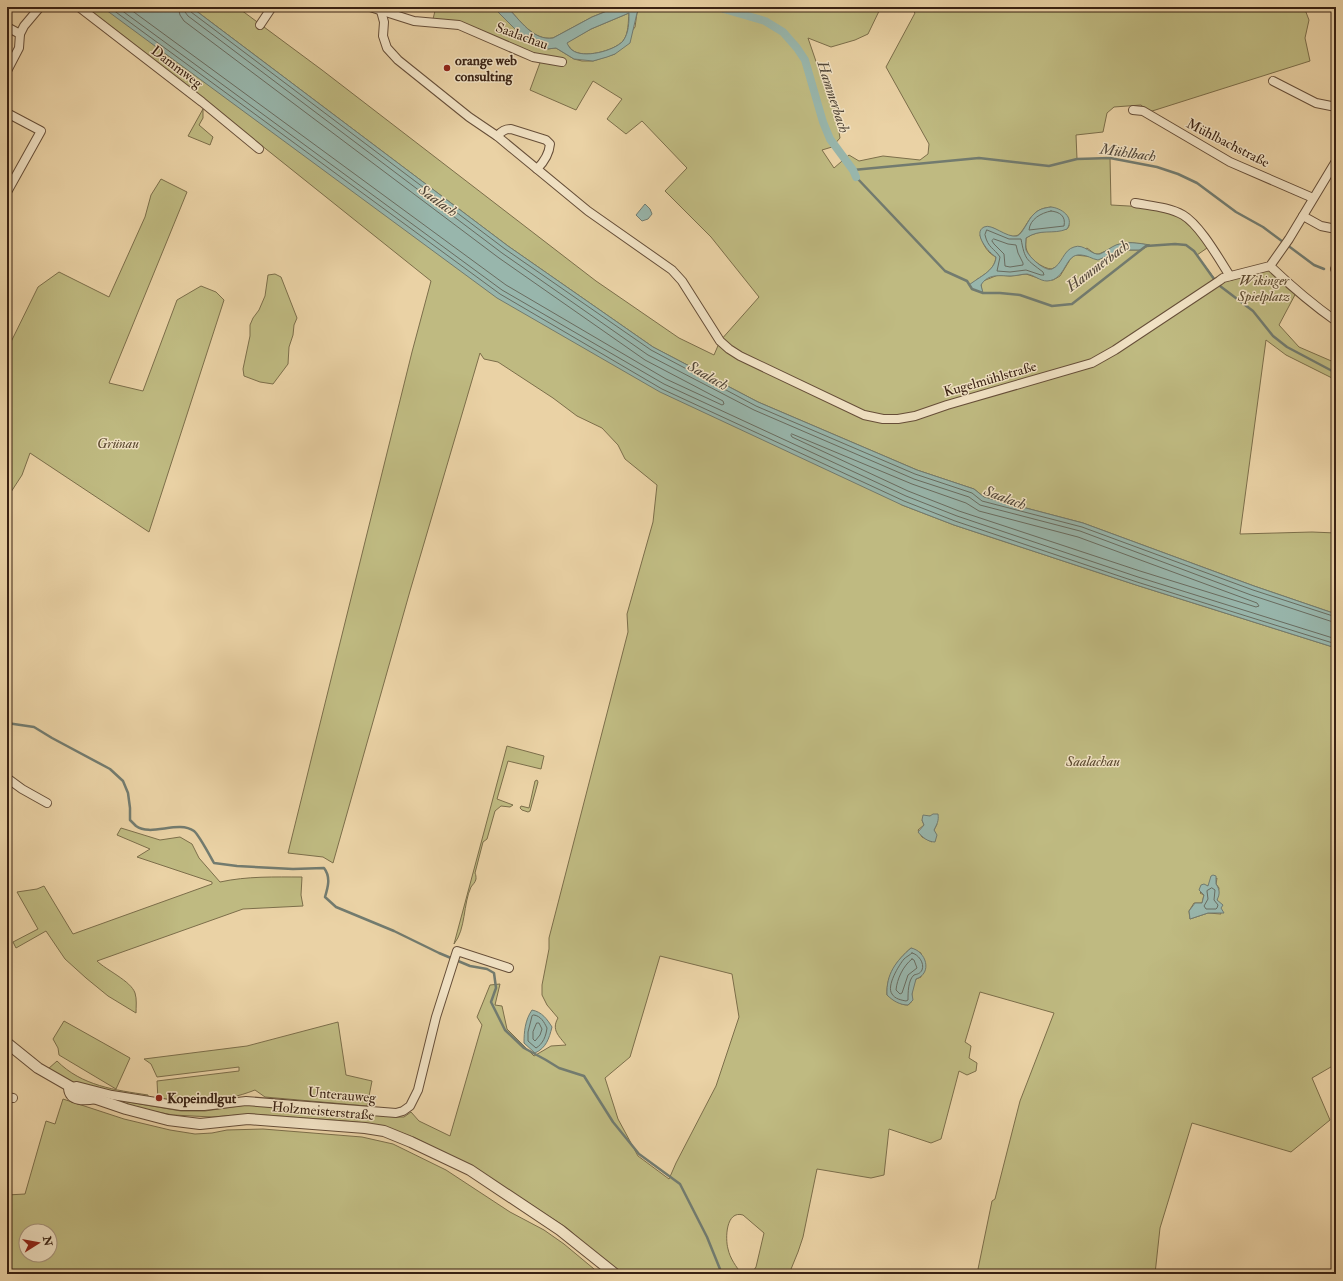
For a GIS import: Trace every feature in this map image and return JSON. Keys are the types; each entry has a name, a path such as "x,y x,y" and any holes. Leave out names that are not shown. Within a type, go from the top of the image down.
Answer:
{"street":[{"path":"7,71 19,48 20,34 24,26 40,7"},
{"name":"Dammweg","path":"79,7 202,102 259,149"},
{"path":"260,24 272,7"},
{"name":"Saalachau","path":"370,7 382,9 420,22 459,25 533,58 562,62"},
{"path":"382,9 384,22 383,36 387,48 398,60 469,117 497,136 537,169 545,159 550,144 546,140 511,129 502,131 497,136"},
{"path":"7,27 20,34"},
{"path":"1273,81 1316,103 1336,107"},
{"name":"Mühlbachstraße","path":"1133,110 1142,111 1230,162 1313,198"},
{"path":"7,113 40,131 7,192"},
{"path":"1336,160 1289,239 1270,266 1311,303 1336,321"},
{"name":"Kugelmühlstraße","path":"537,169 588,211 672,270 682,281 720,341 729,349 740,356 864,415 882,419 915,416 947,405 1092,363 1115,350 1223,278 1270,266"},
{"path":"1135,203 1175,211 1189,219 1202,234 1230,276"},
{"path":"1303,216 1322,226 1336,229"},
{"path":"7,778 22,789 47,803"},
{"name":"Unterauweg","path":"69,1087 77,1086 112,1095 181,1106 204,1106 246,1101 396,1113 403,1111 410,1106 418,1090 436,1017 457,951 509,968"},
{"name":"Holzmeisterstraße","path":"7,1043 38,1068 69,1087 96,1099 126,1109 184,1123 200,1124 248,1119 365,1128 384,1131 470,1170 560,1230 615,1274"}],"green space":[{"name":"Saalachau","path":"84,7 103,7 902,505 954,525 1136,585 1336,648 1336,1064 1312,1078 1330,1120 1291,1152 1192,1123 1160,1228 1155,1274 977,1274 992,1201 995,1199 1020,1101 1054,1013 980,992 965,1042 971,1046 969,1058 977,1063 976,1071 967,1075 959,1071 941,1139 931,1143 889,1129 884,1175 871,1178 817,1169 803,1237 789,1274 751,1274 756,1267 764,1233 743,1215 737,1215 733,1217 728,1226 727,1244 735,1265 742,1274 619,1274 567,1228 472,1166 413,1137 385,1127 366,1123 251,1114 212,1117 173,1115 147,1110 111,1099 181,1111 205,1111 246,1105 397,1117 404,1117 411,1112 419,1121 450,1136 482,1025 477,1017 490,985 500,984 495,1005 502,1006 507,1029 534,1056 551,1046 566,1045 557,1033 555,1026 558,1018 547,1005 542,995 542,985 549,949 549,938 628,632 627,614 653,522 657,485 625,459 618,445 602,428 577,416 553,398 498,362 484,359 480,353 410,591 333,863 323,857 288,853 412,352 431,281 216,109","holes":["930,816 937,824 934,830 932,842 922,837 918,830 924,825 922,820","1217,878 1216,884 1219,888 1217,900 1221,914 1208,913 1190,919 1189,911 1194,903 1202,903 1204,895 1200,893","911,948 921,953 921,977 915,981 912,989 912,1001 908,1005 900,1003 887,995 888,981 893,968","660,956 732,974 739,1017 716,1086 669,1179 638,1156 618,1119 605,1078 630,1057"]},
{"name":"Wikinger Spielplatz","path":"191,7 237,7 322,70 596,281 679,338 714,355 720,341 759,297 711,237 665,191 687,168 642,121 626,134 607,119 622,99 593,81 576,110 530,90 541,60 466,28 432,23 436,7 493,7 528,42 547,49 556,48 574,59 593,61 615,54 635,27 637,13 642,7 704,7 736,15 744,10 739,7 881,7 868,34 855,40 831,47 808,38 822,79 836,113 840,138 832,147 822,150 834,168 849,155 859,161 883,156 920,160 928,154 929,144 886,67 915,13 910,7 1304,7 1309,20 1305,38 1310,61 1149,112 1141,105 1114,107 1107,113 1103,132 1076,135 1077,159 1110,158 1111,205 1164,208 1183,214 1210,246 1197,255 1220,286 1223,278 1270,266 1297,291 1279,325 1299,347 1336,363 1336,380 1286,355 1266,340 1240,534 1312,532 1336,533 1336,614 1254,586 1083,523 984,497 974,489 917,470 758,402 653,347 508,246","holes":["1051,207 1068,219 1069,226 1067,229 1041,232 1031,235 1026,238 1027,251 1037,263 1048,269 1052,269 1074,256 1071,258 1060,276 1053,280 1038,278 1026,274 1010,276 998,275 983,281 981,284 982,292 976,280 992,268 996,257 986,248 980,235 993,228 1007,235 1016,236 1034,214 1046,208","1125,242 1149,245 1141,250 1119,251 1105,258 1075,255 1087,248 1095,254 1099,254"]},
{"path":"507,7 617,7 592,17 553,38 546,38 533,33"},
{"path":"629,13 628,27 625,38 619,45 613,48 598,53 583,54 572,50 566,43 591,29"},
{"path":"203,109 203,118 199,125 213,137 210,145 188,136"},
{"name":"Grünau","path":"161,179 187,192 109,383 143,391 177,300 201,286 216,292 224,300 149,532 30,453 22,475 11,492 7,490 7,350 38,287 59,272 109,297 145,217 151,195"},
{"path":"275,274 281,277 297,318 289,347 288,364 273,384 260,382 244,376 243,369 250,336 250,325 265,296 268,275"},
{"path":"507,746 544,756 541,769 508,761 497,799 513,805 510,807 501,806 495,811 487,839 483,842 475,873 476,879 468,894 461,931 454,944"},
{"path":"537,780 538,782 530,811 528,812 522,810 520,808 521,806 529,808 535,781"},
{"path":"121,828 160,840 180,837 192,844 199,858 220,882 251,878 302,877 301,895 303,906 243,909 97,961 124,980 133,989 136,998 136,1013 108,996 65,959 46,931 16,948 13,942 38,929 17,892 37,889 44,886 73,934 212,884 212,882 137,857 150,849 117,835"},
{"path":"64,1021 130,1058 116,1089 59,1055 58,1048 53,1039"},
{"path":"338,1022 346,1075 372,1081 367,1106 265,1097 255,1090 219,1100 183,1102 158,1100 157,1081 239,1071 239,1067 157,1077 151,1064 144,1059 247,1046"},
{"path":"57,1061 77,1076 88,1081 111,1089 148,1095 148,1099 77,1084 66,1080 48,1069"},
{"path":"63,1099 124,1119 170,1130 195,1134 227,1130 263,1129 362,1137 393,1144 446,1170 510,1212 544,1230 564,1244 600,1274 293,1274 287,1272 287,1274 7,1274 7,1195 25,1194 46,1121 55,1124"}],"water":[{"name":"Saalach","path":"102,7 191,7 508,246 653,347 758,402 917,470 974,489 984,497 1083,523 1254,586 1336,614 1336,648 1136,585 954,525 902,505 660,392 497,298"},
{"path":"493,7 507,7 533,33 546,38 553,38 592,17 617,7 642,7 637,13 630,43 615,54 607,57 593,61 574,59 556,48 547,49 528,42","holes":["629,13 628,27 625,38 619,45 613,48 598,53 583,54 572,50 567,43 591,29"]},
{"path":"704,7 739,7 745,11 736,15"},
{"path":"645,204 650,209 652,214 648,219 642,221 636,215"},
{"path":"1051,207 1059,209 1066,214 1069,221 1067,229 1057,232 1037,233 1026,238 1026,250 1034,260 1045,268 1052,269 1055,267 1067,251 1078,246 1100,254 1116,245 1124,243 1150,245 1141,250 1119,251 1098,260 1083,255 1075,256 1071,258 1062,272 1054,280 1044,281 1027,274 995,276 987,279 981,285 983,293 972,289 969,285 990,270 996,257 983,243 980,234 981,230 987,226 1008,235 1017,236 1036,212"},
{"path":"933,814 938,814 938,822 934,830 937,835 935,842 925,839 918,832 924,825 922,820 923,815 930,816"},
{"path":"1211,876 1216,876 1216,884 1219,890 1217,900 1223,905 1221,908 1224,913 1208,913 1190,919 1189,911 1195,903 1202,903 1204,895 1199,890 1201,885 1204,884 1208,886"},
{"path":"911,948 920,953 924,958 926,967 921,976 916,979 912,994 913,1000 908,1005 905,1005 897,1002 887,995 887,987 893,968"},
{"path":"532,1010 541,1014 552,1027 546,1043 542,1049 535,1053 524,1043 525,1026"}],"waterway":[{"name":"Hammerbach","path":"717,7 765,21 783,32 797,48 805,60 823,122 830,139 853,170 856,177"},
{"name":"Mühlbach","path":"853,170 979,158 1049,166 1077,159 1110,158 1157,167 1178,174 1197,183 1236,212 1263,227 1314,265 1324,269"},
{"name":"Hammerbach","path":"856,177 945,271 967,281 972,289 983,293 1020,295 1052,306 1072,304 1146,246 1175,244 1186,245 1194,251 1214,279"},
{"path":"1220,286 1253,311 1273,336 1287,347 1336,373"},
{"path":"7,723 34,727 110,769 123,781 128,793 130,820 136,826 149,830 173,827 188,828 196,833 214,863 237,866 293,869 324,868 328,875 328,886 325,897 336,907 394,931 470,966 487,969 494,973 496,988 491,1002 505,1030 524,1048 559,1068 584,1076 613,1122 639,1154 680,1184 707,1237 722,1274"}],"place":[{"name":"orange web consulting","path":"447,68"},
{"name":"Kopeindlgut","path":"159,1098"}]}
